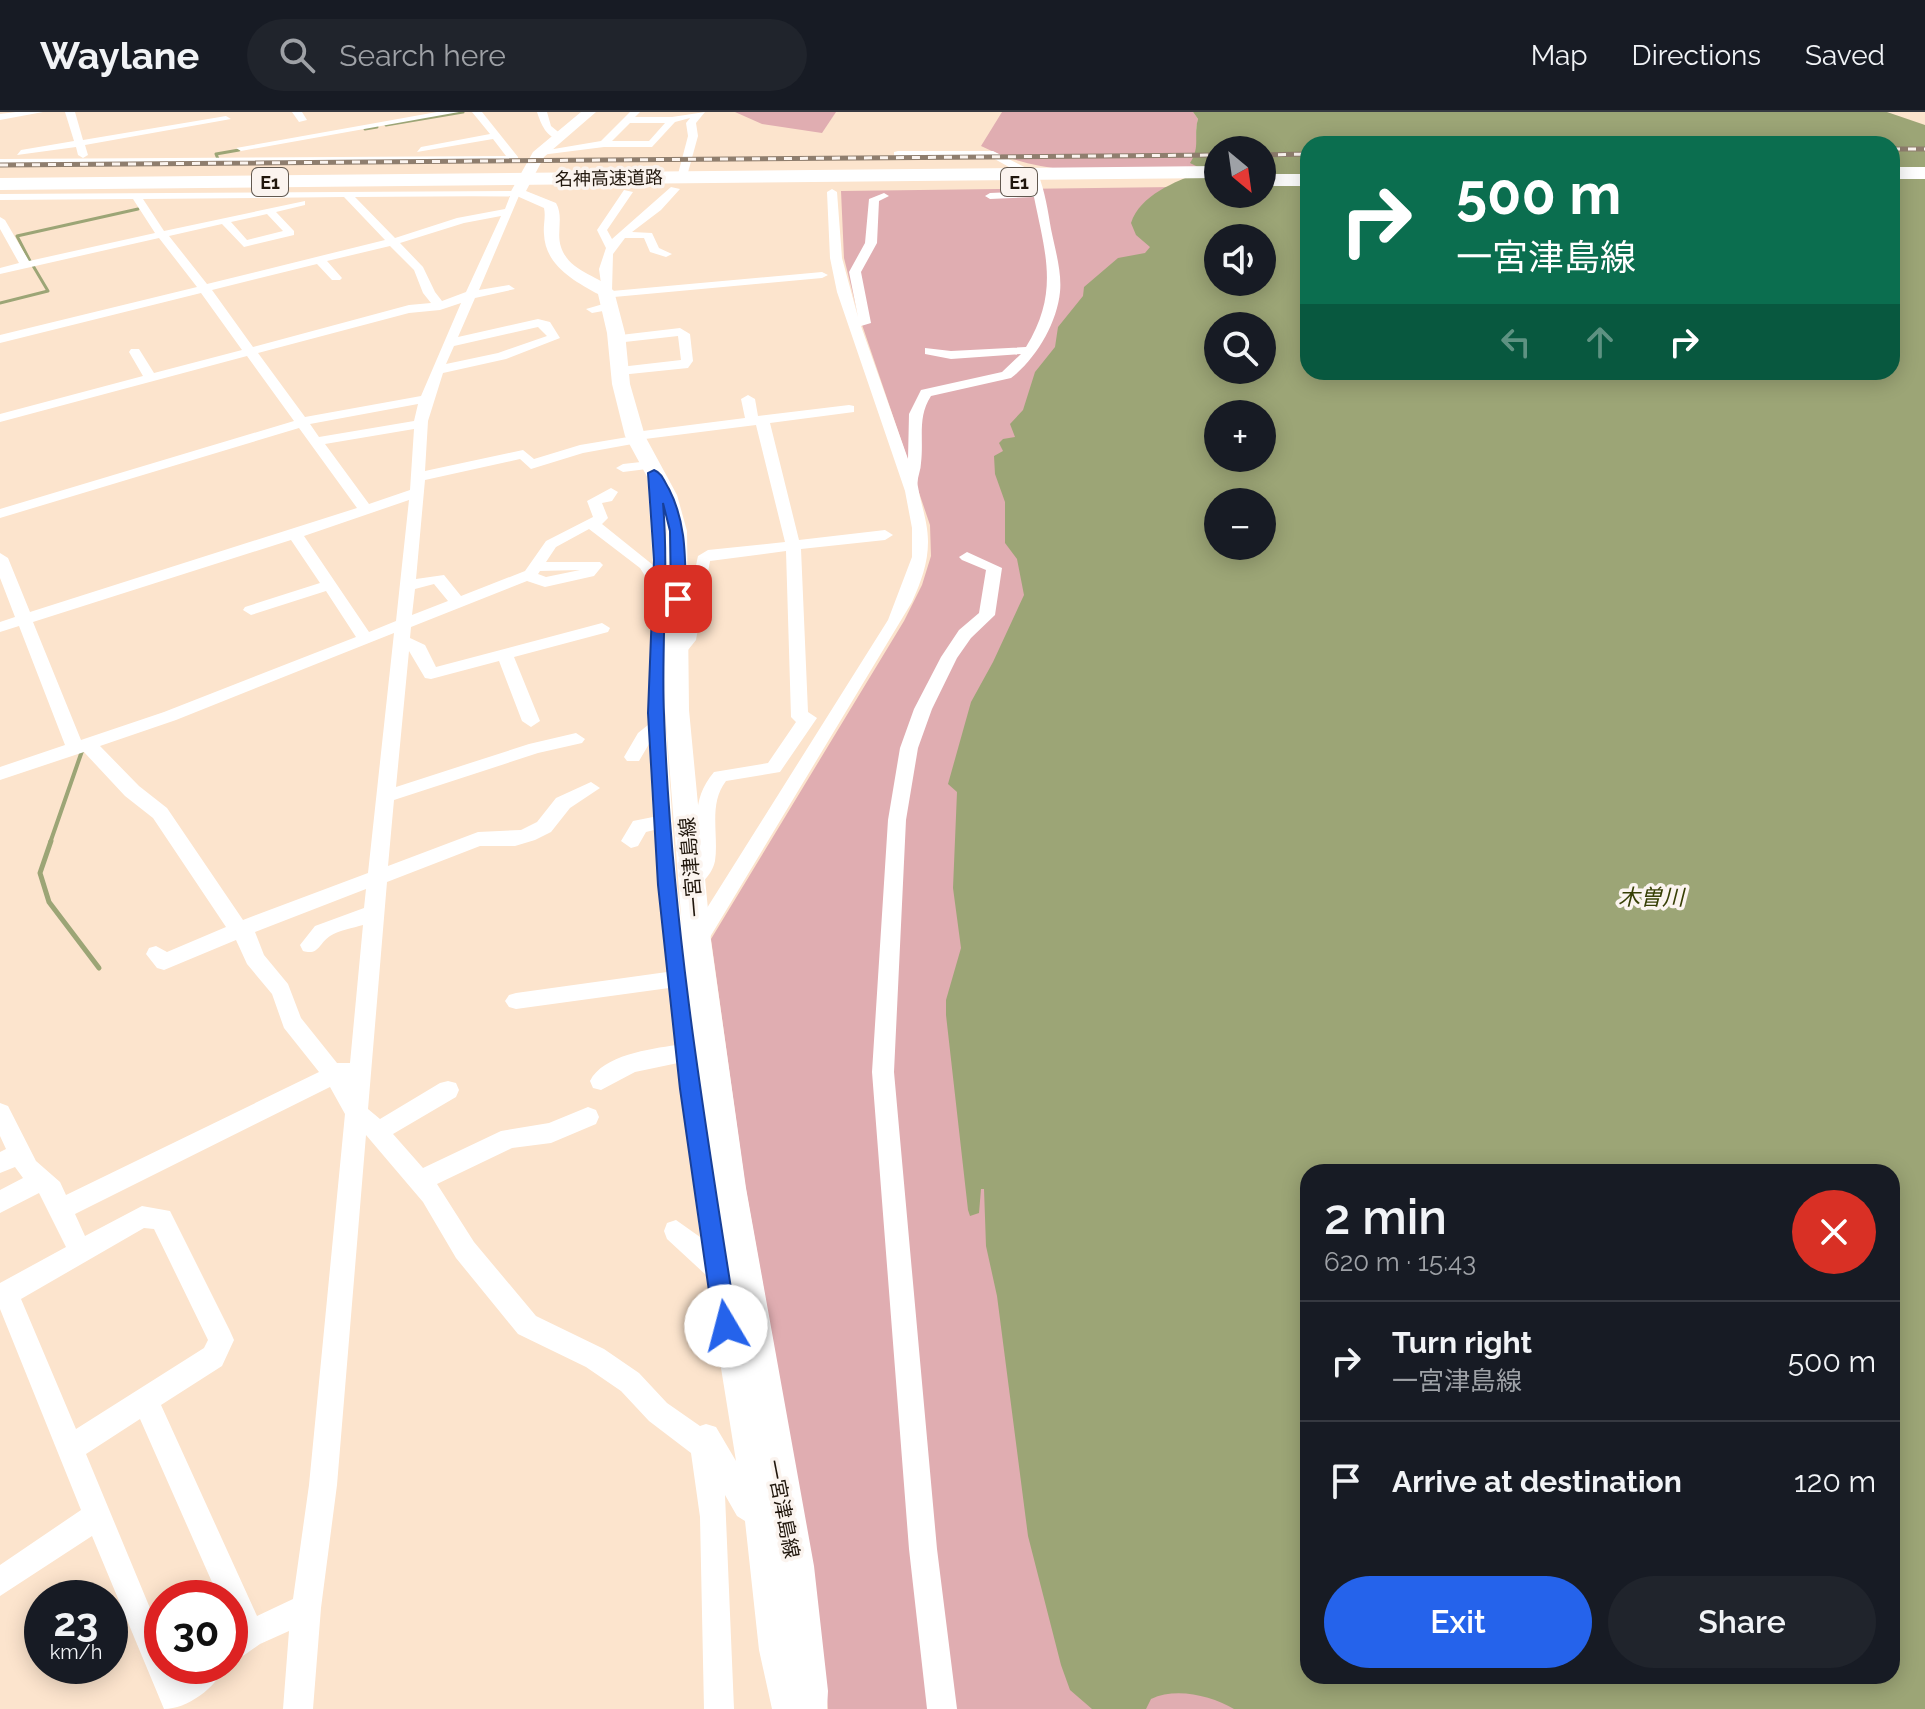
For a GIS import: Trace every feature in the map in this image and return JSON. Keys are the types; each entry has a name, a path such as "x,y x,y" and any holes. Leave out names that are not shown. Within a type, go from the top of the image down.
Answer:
{"highway":[{"path":"1900,166 1925,166"},
{"name":"名神高速道路","path":"824,184 1204,172"},
{"path":"1276,172 1300,172"},
{"path":"1900,173 1925,173"},
{"name":"名神高速道路","path":"0,182 523,180 824,184 1204,180"},
{"name":"名神高速道路","path":"0,194 523,180"},
{"path":"1276,180 1300,180"}],"main road":[{"path":"589,112 541,152 523,180 553,208 552,243 558,255 604,301"},
{"name":"一宮津島線","path":"604,301 616,339 638,461 673,510 677,531 677,710 697,941 729,1188 765,1413 794,1566 807,1691 806,1709"}],"street":[{"path":"0,117 38,112"},
{"path":"70,112 79,143 82,169"},
{"path":"373,112 395,146 390,173"},
{"path":"395,146 454,112"},
{"path":"477,112 523,180"},
{"path":"542,112 547,127 559,137"},
{"path":"604,144 631,116 672,120 700,112"},
{"path":"683,174 693,136 691,123 700,112"},
{"path":"612,156 650,120"},
{"path":"541,152 604,144 652,144 672,120"},
{"path":"231,129 248,168"},
{"path":"1,163 79,143 231,129 395,146 523,180"},
{"path":"0,182 82,169 248,168 395,146 498,139"},
{"path":"898,154 993,154 1034,176 1055,290 1036,341 1016,369 1006,375 926,393 918,403 913,434 915,466 909,483"},
{"path":"1,163 82,169 248,168 523,180"},
{"path":"226,195 248,168"},
{"path":"53,197 82,169"},
{"path":"390,173 523,180"},
{"path":"0,194 53,197 346,194 523,180"},
{"path":"0,339 393,242 461,220 523,180"},
{"path":"298,1709 306,1608 323,1485 377,879 418,484 421,424 426,399 449,343 523,180"},
{"path":"697,941 896,620 913,585 922,555 921,525 909,483 849,310 836,258 824,184"},
{"path":"675,189 661,207 610,246 604,263 604,301 662,294 739,278 821,279"},
{"path":"610,246 602,230 605,221 628,192"},
{"path":"276,217 290,233 244,244 226,226 207,214 284,194"},
{"path":"0,271 161,234 276,217 327,194"},
{"path":"346,194 419,269 429,293 440,306"},
{"path":"202,206 241,195"},
{"path":"136,196 365,509"},
{"path":"858,337 866,330 855,272 871,243 874,199 884,196"},
{"path":"990,196 1039,200"},
{"path":"1007,208 1039,200"},
{"path":"0,220 26,265"},
{"path":"621,236 648,235 654,250 666,254"},
{"path":"320,260 336,278"},
{"path":"0,418 409,309 440,306 470,296 509,289"},
{"path":"834,299 849,310"},
{"path":"438,370 502,356 554,338 546,325 538,323 449,343"},
{"path":"616,339 680,326 684,334 687,361 683,365 620,371"},
{"path":"929,351 947,355 1009,348 1029,351"},
{"path":"135,352 151,378"},
{"path":"0,514 303,423 426,399"},
{"path":"692,881 705,863 704,824 712,786 720,776 774,768 808,718 800,717 793,545 748,399"},
{"path":"638,461 757,421 849,409"},
{"path":"317,441 421,424"},
{"path":"0,627 295,534 365,509 418,484 523,454 531,465 555,466 607,443 638,461 661,560 657,727 685,1053 758,1513 774,1650 787,1709"},
{"path":"530,571 564,530 592,524 601,518 594,501 607,498 611,492"},
{"path":"592,524 646,566 655,583 659,584"},
{"path":"295,534 366,639"},
{"path":"678,651 688,640 703,559 708,555 885,535"},
{"path":"942,1709 923,1549 883,1072 897,820 909,748 936,681 965,634 987,615 993,588 994,568 967,557"},
{"path":"0,560 23,620 81,746 160,813 239,930 250,940 254,958 281,990 292,1022 343,1086 356,1114 366,1119 431,1194 465,1250 527,1325 595,1358 630,1382 658,1412 705,1446"},
{"path":"0,774 170,716 366,639 403,633 458,603 530,571 595,565 589,573 545,585 530,571"},
{"path":"408,586 438,578 458,603"},
{"path":"251,610 330,585"},
{"path":"403,633 419,649 431,674 602,628"},
{"path":"505,654 531,721"},
{"path":"633,757 644,737 657,727"},
{"path":"387,796 535,748 576,739"},
{"path":"156,954 164,962 239,930 478,839 515,839 528,835 544,827 563,803 591,788"},
{"path":"631,841 640,826 663,822"},
{"path":"310,945 322,931 376,912"},
{"path":"648,998 678,985"},
{"path":"516,1001 678,985"},
{"path":"601,1081 608,1075 655,1058 685,1053"},
{"path":"61,1209 360,1061"},
{"path":"377,1132 448,1090"},
{"path":"0,1113 10,1158 28,1168 52,1189 80,1252"},
{"path":"419,1181 509,1138 551,1133 588,1117"},
{"path":"0,1202 41,1180"},
{"path":"71,1448 213,1357 221,1340 161,1219 142,1217 3,1295 71,1448 165,1703 188,1684"},
{"path":"676,1231 718,1270"},
{"path":"145,1400 216,1580"},
{"path":"719,1709 714,1517 706,1437 747,1506 758,1513"},
{"path":"0,1582 96,1516"},
{"path":"248,1638 306,1608"}],"shaded area":[{"path":"735,112 836,112 822,133 762,124"},
{"path":"1002,112 1193,112 1198,119 1200,169 1116,172 1034,165 981,146"},
{"path":"1174,187 1157,240 1026,404 1016,432 1109,1709 828,1709 812,1562 745,1184 711,939 904,621 922,585 931,556 930,525 857,310 844,258 841,191"},
{"path":"1137,1674 1245,1709 1115,1709"}],"water":[{"name":"木曽川","path":"1193,112 1887,112 1925,125 1925,1709 1234,1709 1215,1700 1183,1693 1151,1699 1146,1709 1092,1709 1070,1690 1028,1536 997,1296 986,1246 984,1189 981,1189 979,1213 970,1216 968,1210 946,1015 946,1000 961,948 953,888 957,792 948,784 971,702 1024,595 1017,559 1005,543 1005,502 995,474 994,456 1003,451 999,443 1015,437 1010,424 1023,410 1035,372 1055,347 1058,327 1083,296 1084,287 1118,258 1145,253 1150,247 1136,235 1131,223 1150,197 1200,172 1200,168 1190,163 1195,151 1198,119"}],"waterway":[{"path":"386,125 463,112"},
{"path":"365,129 377,127"},
{"path":"218,159 216,154 239,150"},
{"path":"30,261 17,236 138,209"},
{"path":"0,303 48,291 32,264"},
{"path":"50,843 82,751"},
{"path":"51,841 40,873 49,902 99,968"}],"railway":[{"path":"1900,149 1925,149"},
{"path":"1276,155 1300,154"},
{"path":"0,165 1204,155"}],"route":[{"path":"678,599 677,531 673,510 654,473 661,560 656,713 667,885 690,1089 726,1326"}]}
